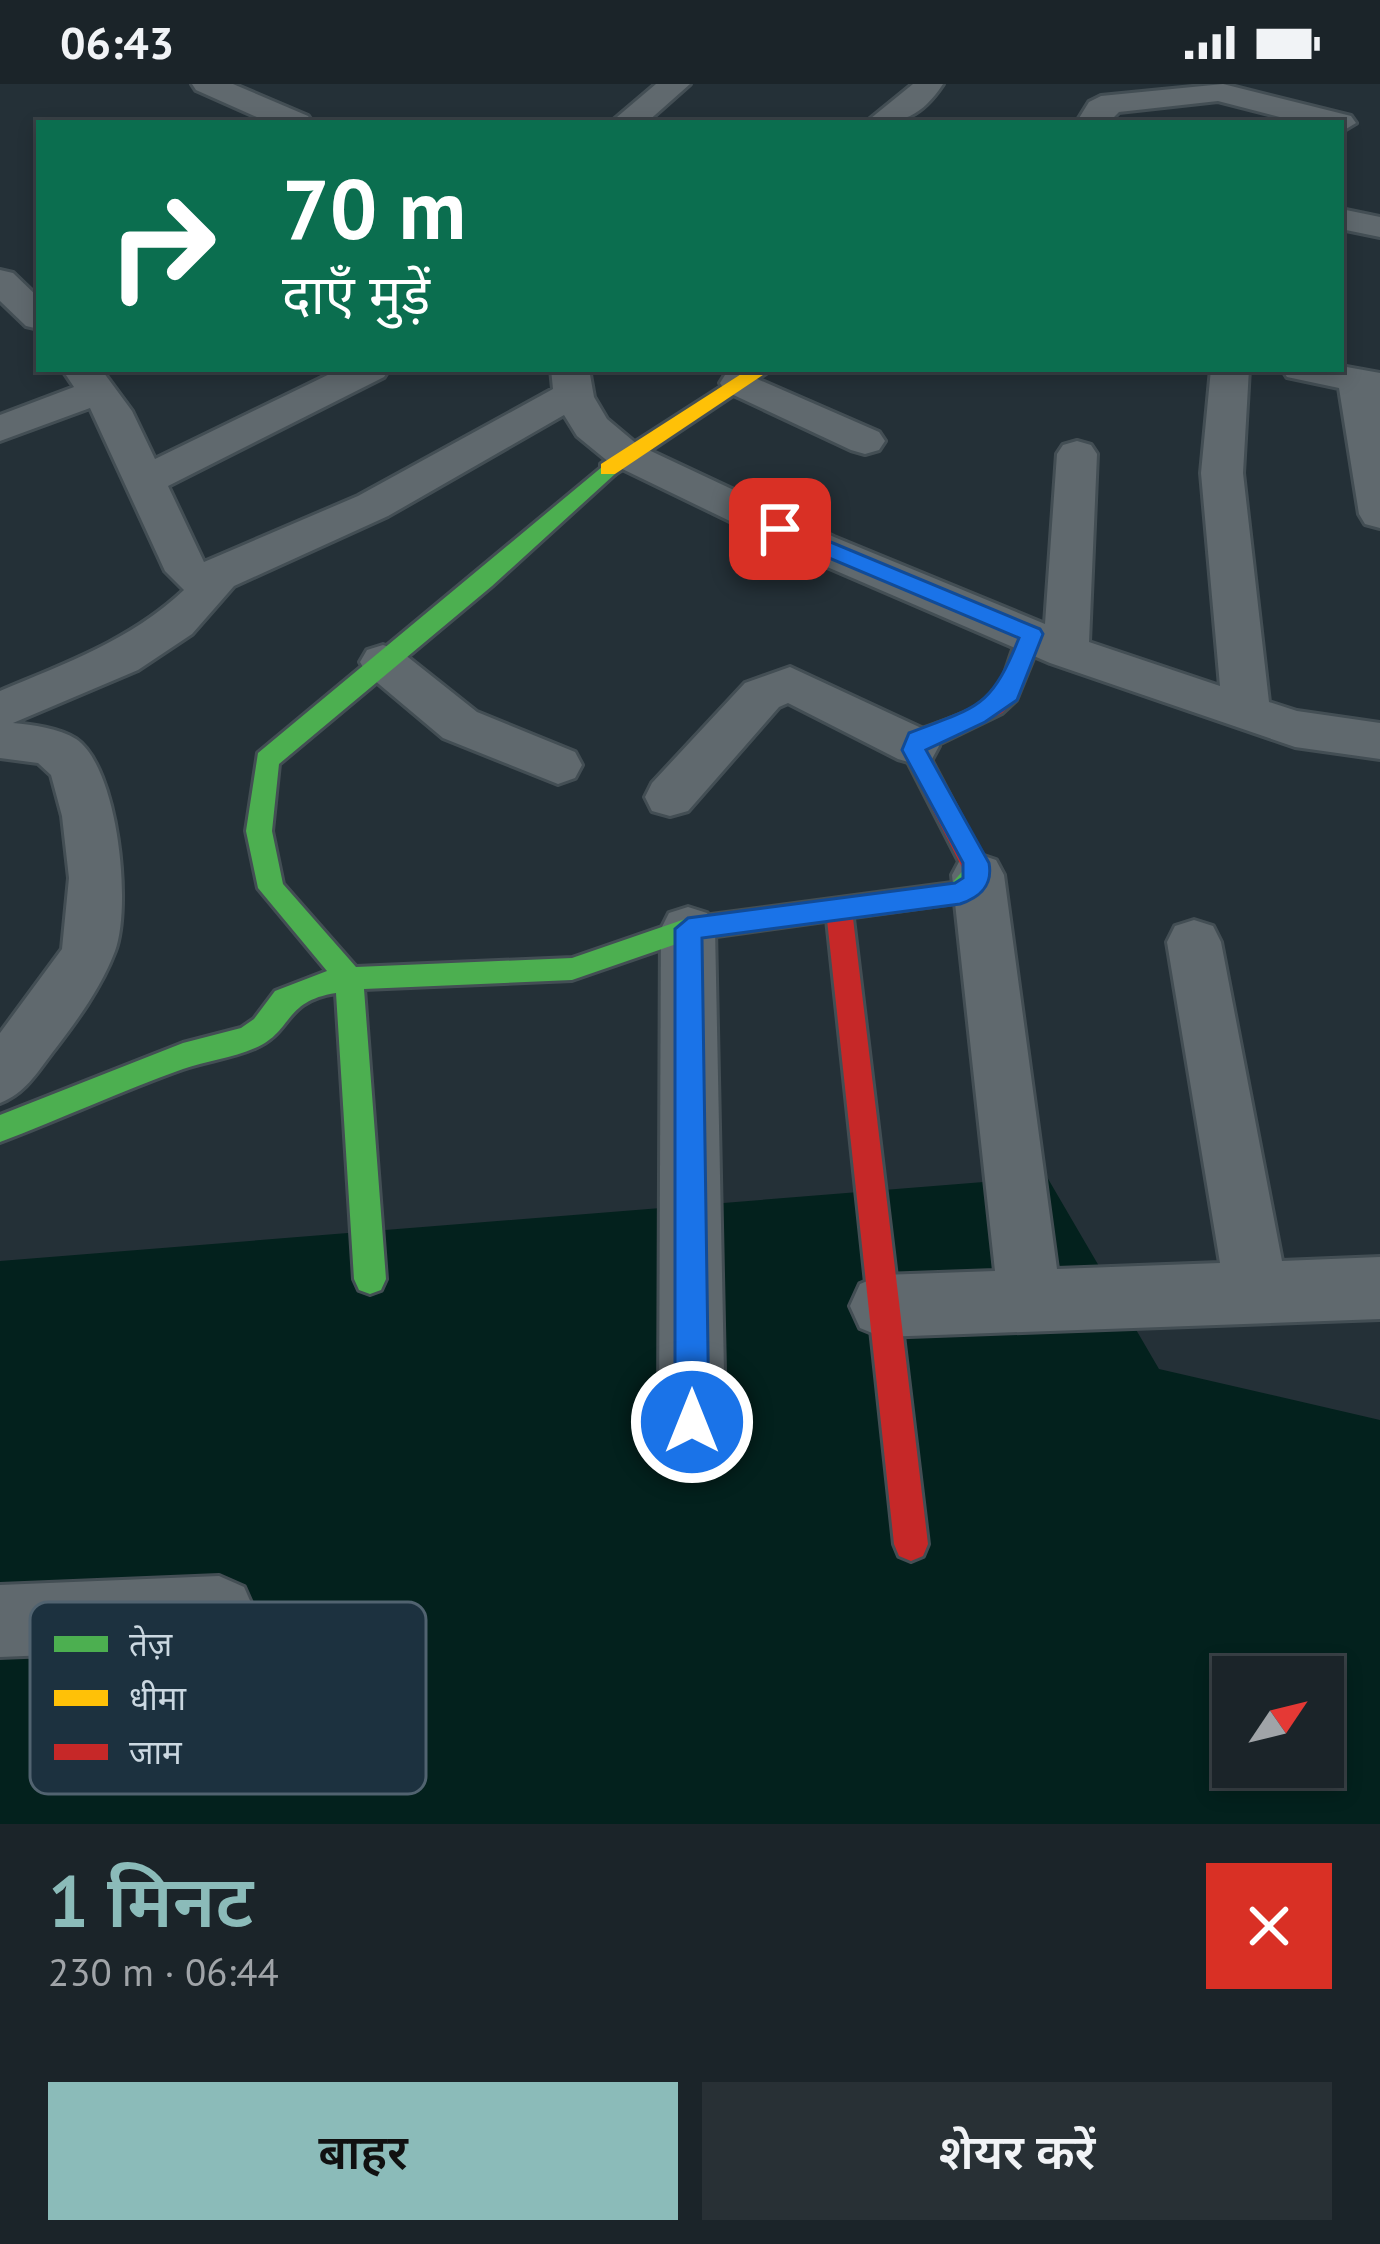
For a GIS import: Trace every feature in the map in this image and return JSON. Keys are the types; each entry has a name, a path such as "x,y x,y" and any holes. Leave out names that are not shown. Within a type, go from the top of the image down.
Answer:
{"street":[{"path":"207,84 290,120"},
{"path":"630,120 675,84"},
{"path":"889,120 917,100 928,84"},
{"path":"1094,120 1100,109 1112,104 1204,92 1231,93 1329,120"},
{"path":"1344,124 1380,134"},
{"path":"1344,220 1380,227"},
{"path":"0,281 36,315"},
{"path":"146,480 364,372"},
{"path":"1230,372 1222,473 1246,712"},
{"path":"1315,372 1368,383 1380,514"},
{"path":"0,429 92,376 187,571 196,578 219,575 373,506 572,382 591,427 624,454 819,547 1049,643 1295,729 1380,741"},
{"path":"370,1279 349,978 271,888 259,831 264,767 276,750 484,580 624,454 751,376 865,441"},
{"path":"915,746 928,734 994,707 1049,643 1077,454"},
{"path":"0,710 173,629 203,602 219,575"},
{"path":"382,662 460,725 558,765"},
{"path":"670,797 762,695 779,685 790,684 915,746 978,875 1030,1301"},
{"path":"0,740 44,746 74,766 83,797 97,911 92,942 78,973 0,1077"},
{"path":"0,1129 183,1056 249,1038 264,1028 285,999 313,986 349,978 572,969 688,929 960,893 978,875"},
{"path":"839,910 911,1544"},
{"path":"688,929 692,1422"},
{"path":"1194,942 1257,1293"},
{"path":"882,1306 1380,1288"},
{"path":"0,1622 30,1621"}],"shaded area":[{"path":"1047,1177 1159,1369 1380,1420 1380,1824 0,1824 0,1261"}],"traffic: fast":[{"path":"370,1279 349,978 271,888 259,831 267,760 484,581 608,469"},
{"path":"0,1129 183,1056 249,1038 264,1028 285,999 313,985 386,974 572,969 688,929 960,893 977,872"}],"traffic: slow":[{"path":"608,469 757,372"}],"traffic: jam":[{"path":"977,872 914,750 918,740 994,707 1008,694 1032,634"},
{"path":"839,910 911,1544"}],"route":[{"path":"692,1422 688,929 960,893 973,886 976,863 914,750 917,740 994,707 1008,694 1032,634 780,529"}]}
